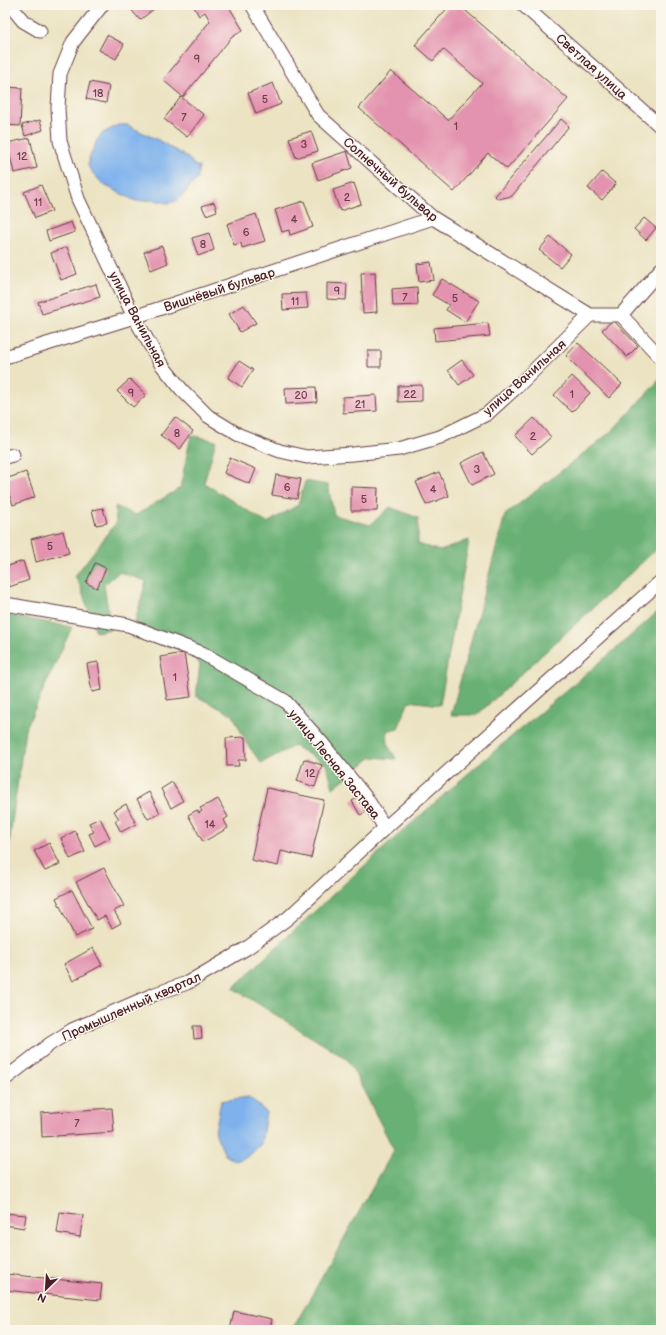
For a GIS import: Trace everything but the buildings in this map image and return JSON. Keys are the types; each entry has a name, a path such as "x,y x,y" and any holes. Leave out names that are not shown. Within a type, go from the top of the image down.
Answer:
{"street":[{"path":"10,5 23,21 40,31"},
{"name":"улица Ванильная","path":"102,5 73,42 60,74 58,108 60,141 78,199 134,317 161,364 182,390 208,416 239,435 280,451 307,457 399,449 440,438 487,414 520,384 590,315"},
{"name":"Солнечный бульвар","path":"252,5 318,115 433,218 590,315"},
{"name":"Светлая улица","path":"523,5 661,127"},
{"name":"Вишнёвый бульвар","path":"5,357 134,317 433,218"},
{"path":"621,315 661,269"},
{"path":"590,315 621,315 661,358"},
{"name":"улица Лесная Застава","path":"5,604 128,625 202,653 285,702 322,743 358,788 385,828 661,581"},
{"name":"Промышленный квартал","path":"5,1079 50,1044 72,1030 155,994 187,982 247,948 288,918 385,828"}],"green space":[{"path":"661,378 661,545 477,715 451,715 505,515 612,431"},
{"path":"191,435 216,441 204,483 267,523 298,505 305,481 328,485 334,515 370,525 390,507 418,518 418,544 440,551 469,540 440,705 409,701 398,728 387,731 388,745 396,759 372,757 333,788 327,765 294,746 261,763 247,744 233,715 196,696 200,664 186,650 131,637 146,581 119,572 104,585 111,629 96,632 79,583 75,576 116,523 115,506 136,515 180,488"},
{"path":"661,609 661,1330 292,1330 394,1150 348,1060 233,988 410,825"},
{"path":"5,615 72,627 25,730 5,872"}],"water":[{"path":"118,125 127,125 158,140 188,158 194,165 199,167 197,179 177,201 168,203 154,200 136,201 104,185 90,170 88,165 89,159 97,140 103,133"},
{"path":"249,1097 266,1112 261,1144 249,1156 236,1161 225,1155 215,1132 221,1101"}]}
